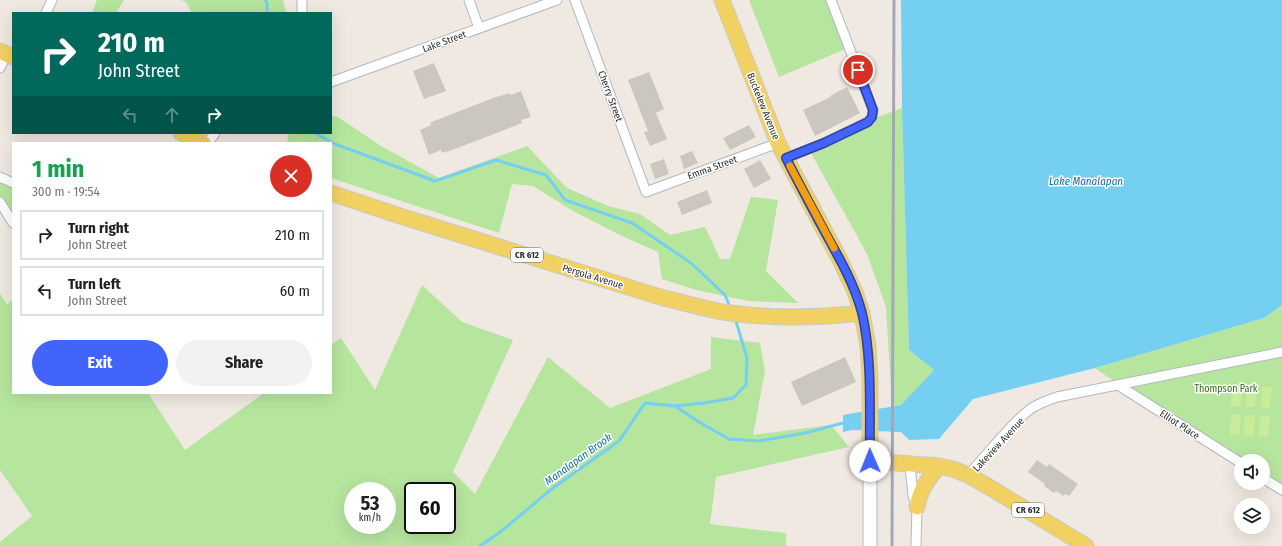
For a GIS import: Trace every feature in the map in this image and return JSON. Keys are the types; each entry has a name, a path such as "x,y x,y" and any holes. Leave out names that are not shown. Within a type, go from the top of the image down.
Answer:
{"main road":[{"name":"Buckelew Avenue","path":"722,0 778,143 840,260 852,285 862,313 868,346 870,379 870,461"},
{"path":"183,134 201,142"},
{"name":"Pergola Avenue","path":"332,193 660,297 724,312 784,317 822,317 862,313"},
{"name":"CR 612","path":"870,461 939,466 952,469 968,476 1086,546"},
{"path":"917,507 919,496 924,485 939,466"}],"street":[{"path":"46,12 52,0"},
{"path":"302,0 302,12"},
{"path":"469,0 479,28"},
{"name":"Lake Street","path":"332,82 557,0"},
{"name":"Cherry Street","path":"575,0 646,192"},
{"path":"786,158 830,140 868,122 872,117 873,110 831,0"},
{"name":"Emma Street","path":"646,192 778,143"},
{"path":"0,177 12,183"},
{"path":"0,202 12,221"},
{"name":"Lakeview Avenue","path":"968,476 1011,428 1030,410 1049,400 1057,397 1282,352"},
{"name":"Elliot Place","path":"1118,385 1234,459"},
{"path":"870,461 870,546"},
{"path":"910,465 913,496 917,507 916,546"},
{"path":"1270,482 1282,490"}],"green space":[{"path":"97,0 124,0 117,12 92,12"},
{"path":"181,0 283,0 286,12 191,12 186,2"},
{"path":"749,0 832,0 850,47 779,77"},
{"path":"902,108 909,350 934,370 901,405 892,406 886,307 867,254 806,144"},
{"path":"332,116 338,117 381,146 439,178 527,146 567,188 608,206 640,214 670,235 705,227 720,259 730,259 751,197 778,200 766,271 798,303 748,301 696,290 662,279 658,252 622,236 573,211 533,186 512,184 499,233 332,178 332,142 287,142 289,134 332,134"},
{"path":"0,175 12,181 12,217 0,197"},
{"path":"422,285 462,322 513,340 453,472 475,494 548,357 610,408 711,369 711,337 760,343 765,371 753,435 831,425 849,447 716,477 710,524 786,533 786,546 0,546 0,542 32,516 0,470 0,293 7,305 12,299 12,394 149,394 185,450 263,394 332,394 332,344 341,338 375,390"},
{"name":"Thompson Park","path":"1282,305 1282,496 1270,488 1270,454 1234,454 1234,463 1095,368 1264,318"},
{"path":"1232,385 1242,386 1241,407 1231,406"},
{"path":"1247,386 1256,386 1255,407 1245,407"},
{"path":"1262,387 1272,387 1270,408 1261,407"},
{"path":"1231,414 1241,415 1239,435 1230,435"},
{"path":"1245,415 1255,415 1254,436 1244,435"},
{"path":"1260,416 1270,416 1268,437 1258,436"}],"water":[{"name":"Lake Manalapan","path":"901,0 1282,0 1282,305 1264,318 1095,368 973,399 939,439 909,440 901,432 852,430 843,432 843,415 901,405 934,370 909,350 902,108"}],"building":[{"path":"434,63 446,91 424,99 413,71"},
{"path":"649,72 664,109 656,113 667,139 650,146 644,132 648,131 628,80"},
{"path":"847,87 860,113 815,136 803,110 831,97 830,96"},
{"path":"521,91 531,117 521,120 522,123 447,152 442,153 441,150 429,155 420,130 431,125 430,123 493,98 510,93 511,95"},
{"path":"749,125 756,137 730,150 723,138"},
{"path":"692,151 698,163 684,169 680,156"},
{"path":"664,159 669,174 655,179 650,164"},
{"path":"760,160 771,179 754,188 744,169"},
{"path":"707,190 712,203 682,215 677,202"},
{"path":"845,357 856,382 802,406 791,382"},
{"path":"1037,460 1047,467 1049,464 1078,484 1069,496 1065,494 1063,496 1056,491 1054,493 1044,486 1045,484 1028,472"}],"waterway":[{"path":"265,0 267,3 267,12"},
{"path":"317,134 331,142"},
{"path":"332,142 435,181 496,160 546,175 565,200 632,223 691,263 725,295 731,309"},
{"path":"675,406 733,398 746,385 747,358 735,318"},
{"name":"Manalapan Brook","path":"480,546 499,533 553,488 619,441 645,403 675,406 729,439 759,441 805,433 843,423"}],"railway":[{"path":"892,546 894,0"}],"slow traffic":[{"path":"790,166 834,248"}],"route":[{"path":"858,70 873,110 872,117 868,122 824,143 786,158 840,260 855,292 862,313 868,346 870,379 870,461"}]}
